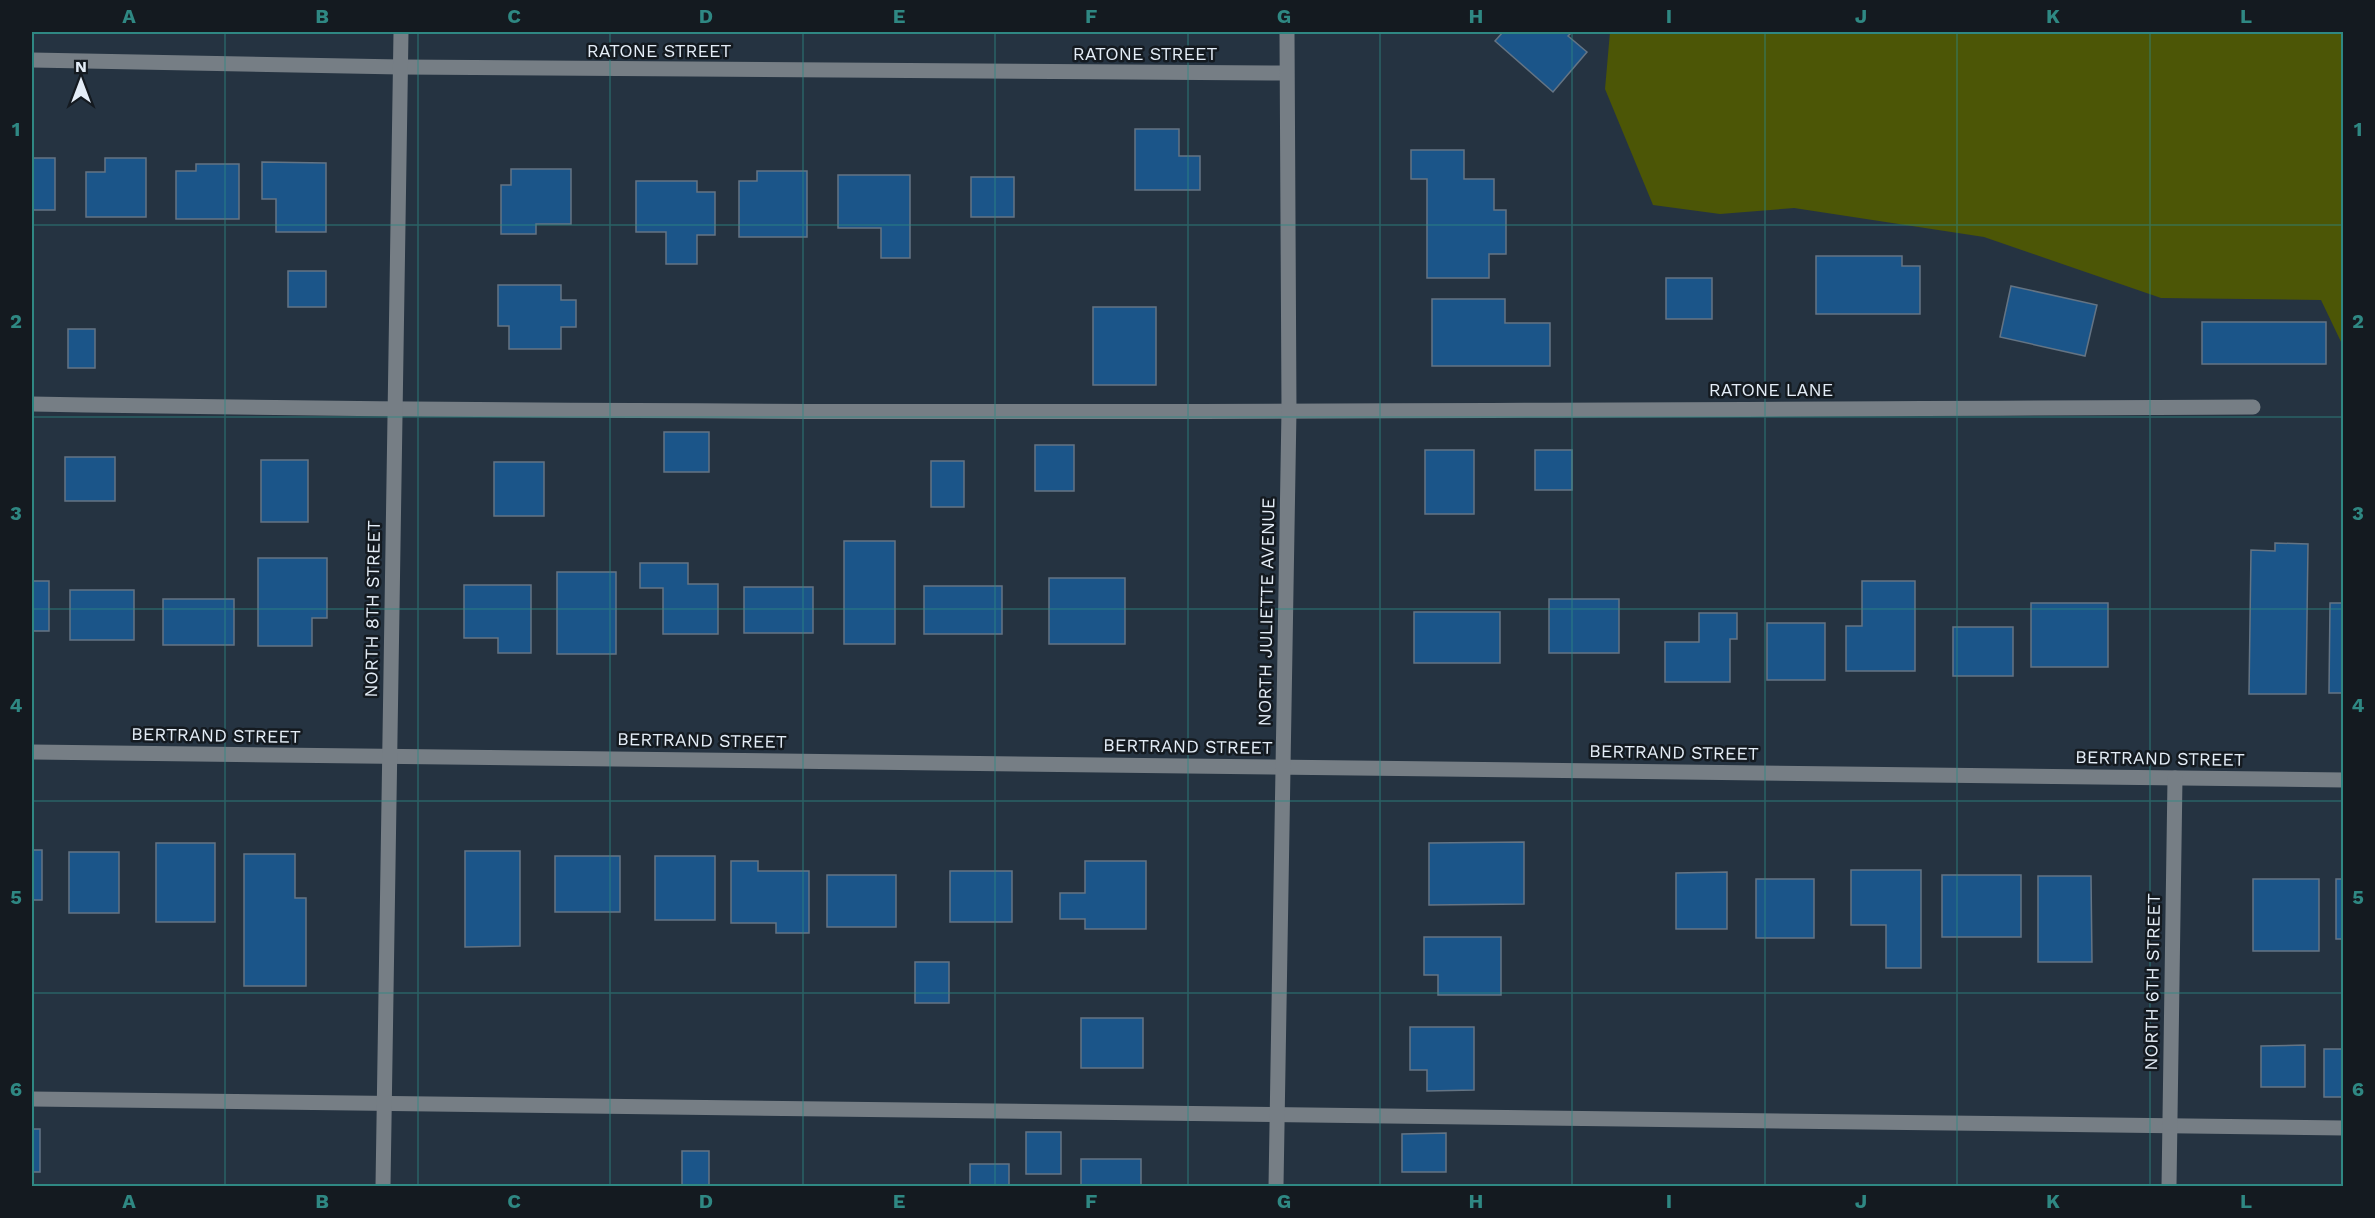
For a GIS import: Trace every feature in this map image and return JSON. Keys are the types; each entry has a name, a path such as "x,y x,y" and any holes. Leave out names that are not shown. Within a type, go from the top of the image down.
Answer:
{"street":[{"name":"NORTH 8TH STREET","path":"382,1186 401,32"},
{"name":"NORTH JULIETTE AVENUE","path":"1276,1186 1288,410 1287,32"},
{"name":"RATONE STREET","path":"32,60 401,67 1286,74"},
{"name":"RATONE LANE","path":"32,404 395,410 2253,407"},
{"name":"BERTRAND STREET","path":"32,752 2343,780"},
{"name":"NORTH 6TH STREET","path":"2169,1186 2175,778"},
{"path":"32,1099 2343,1128"}],"green space":[{"path":"1610,32 2343,32 2343,346 2321,300 2161,298 1984,237 1794,208 1720,214 1653,205 1605,89"}],"building":[{"path":"1503,32 1572,32 1568,36 1587,52 1553,92 1495,41"},
{"path":"1135,129 1179,129 1179,156 1200,156 1200,190 1135,190"},
{"path":"1411,150 1464,150 1464,179 1494,179 1494,210 1506,210 1506,254 1489,254 1489,278 1427,278 1427,179 1411,179"},
{"path":"32,158 55,158 55,210 32,210"},
{"path":"105,158 146,158 146,217 86,217 86,172 105,172"},
{"path":"262,162 326,163 326,232 276,232 276,199 262,199"},
{"path":"196,164 239,164 239,219 176,219 176,171 196,171"},
{"path":"511,169 571,169 571,224 536,224 536,234 501,234 501,185 511,185"},
{"path":"757,171 807,171 807,237 739,237 739,181 757,181"},
{"path":"838,175 910,175 910,258 881,258 881,228 838,228"},
{"path":"971,177 1014,177 1014,217 971,217"},
{"path":"636,181 697,181 697,192 715,192 715,235 697,235 697,264 666,264 666,232 636,232"},
{"path":"1816,256 1902,256 1902,266 1920,266 1920,314 1816,314"},
{"path":"288,271 326,271 326,307 288,307"},
{"path":"1666,278 1712,278 1712,319 1666,319"},
{"path":"498,285 561,285 561,300 576,300 576,327 561,327 561,349 509,349 509,326 498,326"},
{"path":"2011,286 2097,305 2085,356 2000,337"},
{"path":"1432,299 1505,299 1505,323 1550,323 1550,366 1432,366"},
{"path":"1093,307 1156,307 1156,385 1093,385"},
{"path":"2202,322 2326,322 2326,364 2202,364"},
{"path":"68,329 95,329 95,368 68,368"},
{"path":"664,432 709,432 709,472 664,472"},
{"path":"1035,445 1074,445 1074,491 1035,491"},
{"path":"1425,450 1474,450 1474,514 1425,514"},
{"path":"1535,450 1572,450 1572,490 1535,490"},
{"path":"65,457 115,457 115,501 65,501"},
{"path":"261,460 308,460 308,522 261,522"},
{"path":"931,461 964,461 964,507 931,507"},
{"path":"494,462 544,462 544,516 494,516"},
{"path":"844,541 895,541 895,644 844,644"},
{"path":"2275,543 2308,544 2306,694 2249,694 2251,550 2275,551"},
{"path":"258,558 327,558 327,618 312,618 312,646 258,646"},
{"path":"640,563 688,563 688,584 718,584 718,634 663,634 663,588 640,588"},
{"path":"557,572 616,572 616,654 557,654"},
{"path":"1049,578 1125,578 1125,644 1049,644"},
{"path":"32,581 49,581 49,631 32,631"},
{"path":"1862,581 1915,581 1915,671 1846,671 1846,626 1862,626"},
{"path":"464,585 531,585 531,653 498,653 498,638 464,638"},
{"path":"924,586 1002,586 1002,634 924,634"},
{"path":"744,587 813,587 813,633 744,633"},
{"path":"70,590 134,590 134,640 70,640"},
{"path":"163,599 234,599 234,645 163,645"},
{"path":"1549,599 1619,599 1619,653 1549,653"},
{"path":"2031,603 2108,603 2108,667 2031,667"},
{"path":"2330,603 2344,603 2344,693 2329,693"},
{"path":"1414,612 1500,612 1500,663 1414,663"},
{"path":"1699,613 1737,613 1737,639 1730,639 1730,682 1665,682 1665,642 1699,642"},
{"path":"1767,623 1825,623 1825,680 1767,680"},
{"path":"1953,627 2013,627 2013,676 1953,676"},
{"path":"1524,842 1524,904 1429,905 1429,843"},
{"path":"156,843 215,843 215,922 156,922"},
{"path":"32,850 42,850 42,900 32,900"},
{"path":"465,851 520,851 520,946 465,947"},
{"path":"69,852 119,852 119,913 69,913"},
{"path":"244,854 295,854 295,898 306,898 306,986 244,986"},
{"path":"555,856 620,856 620,912 555,912"},
{"path":"655,856 715,856 715,920 655,920"},
{"path":"731,861 758,861 758,871 809,871 809,933 776,933 776,923 731,923"},
{"path":"1085,861 1146,861 1146,929 1085,929 1085,919 1060,919 1060,893 1085,893"},
{"path":"1851,870 1921,870 1921,968 1886,968 1886,925 1851,925"},
{"path":"950,871 1012,871 1012,922 950,922"},
{"path":"1727,872 1727,929 1676,929 1676,873"},
{"path":"827,875 896,875 896,927 827,927"},
{"path":"1942,875 2021,875 2021,937 1942,937"},
{"path":"2038,876 2091,876 2092,962 2038,962"},
{"path":"1756,879 1814,879 1814,938 1756,938"},
{"path":"2253,879 2319,879 2319,951 2253,951"},
{"path":"2336,879 2344,879 2344,939 2336,939"},
{"path":"1424,937 1501,937 1501,995 1438,995 1438,975 1424,975"},
{"path":"915,962 949,962 949,1003 915,1003"},
{"path":"1081,1018 1143,1018 1143,1068 1081,1068"},
{"path":"1410,1027 1474,1027 1474,1090 1427,1091 1427,1070 1410,1070"},
{"path":"2305,1045 2305,1087 2261,1087 2261,1046"},
{"path":"2324,1049 2344,1049 2344,1097 2324,1097"},
{"path":"32,1129 40,1129 40,1172 32,1172"},
{"path":"1026,1132 1061,1132 1061,1174 1026,1174"},
{"path":"1446,1133 1446,1172 1402,1172 1402,1134"},
{"path":"682,1151 709,1151 709,1186 682,1186"},
{"path":"1081,1159 1141,1159 1141,1186 1081,1186"},
{"path":"970,1164 1009,1164 1009,1186 970,1186"}]}
